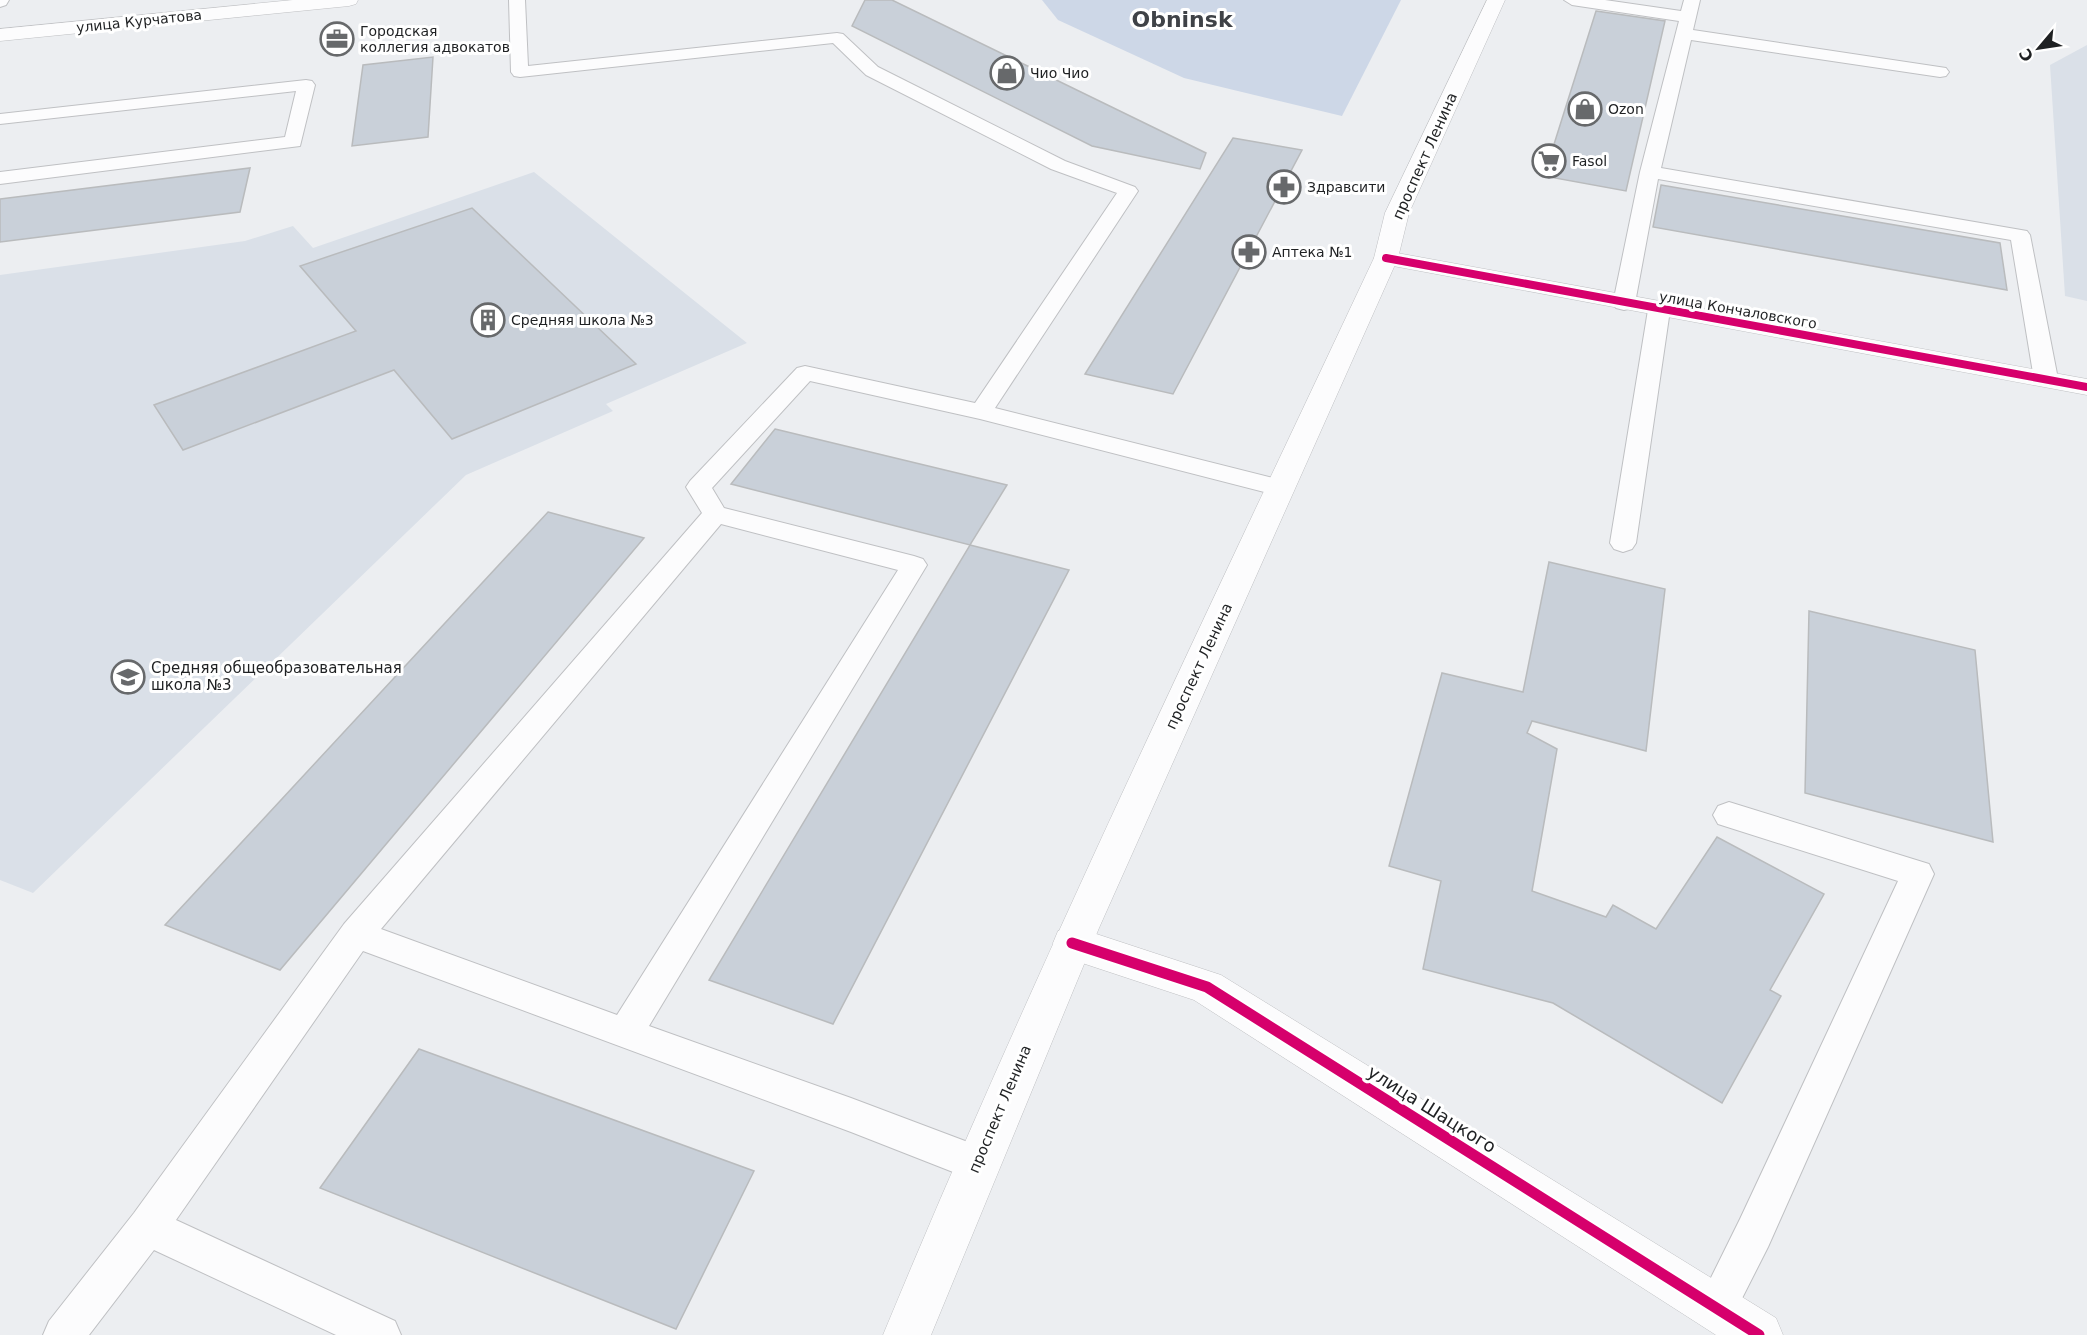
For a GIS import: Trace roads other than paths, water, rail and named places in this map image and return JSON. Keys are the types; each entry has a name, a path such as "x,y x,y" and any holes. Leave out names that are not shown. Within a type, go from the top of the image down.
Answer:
{"main road":[{"name":"улица Курчатова","path":"0,35 350,0"},
{"name":"проспект Ленина","path":"907,1335 976,1163 1072,943 1386,258 1397,213 1496,0"},
{"name":"улица Кончаловского","path":"1386,258 2087,387"},
{"name":"улица Шацкого","path":"1072,943 1207,987 1759,1335"}],"lane":[{"path":"517,0 520,72 837,38 872,71 1058,165 1128,191 981,412"},
{"path":"1572,0 1688,17 1940,72"},
{"path":"1624,303 1650,172 1688,17"},
{"path":"0,119 306,85 293,142 0,177"},
{"path":"1650,172 2020,235 2046,379"},
{"path":"1623,543 1659,310"},
{"path":"625,1034 914,565 715,514 699,487 805,373 981,412 1280,488"},
{"path":"63,1335 148,1227 356,934 715,514"},
{"path":"1716,1308 1754,1233 1918,874 1729,815"},
{"path":"356,934 976,1163"},
{"path":"148,1227 381,1335"}],"place":[{"name":"Городская коллегия адвокатов","path":"337,39"},
{"name":"Чио Чио","path":"1007,73"},
{"name":"Ozon","path":"1585,109"},
{"name":"Fasol","path":"1549,161"},
{"name":"Здравсити","path":"1284,187"},
{"name":"Аптека №1","path":"1249,252"},
{"name":"Средняя школа №3","path":"488,320"},
{"name":"Средняя общеобразовательная школа №3","path":"128,677"}],"district":[{"name":"Obninsk","path":"1182,19"}]}
